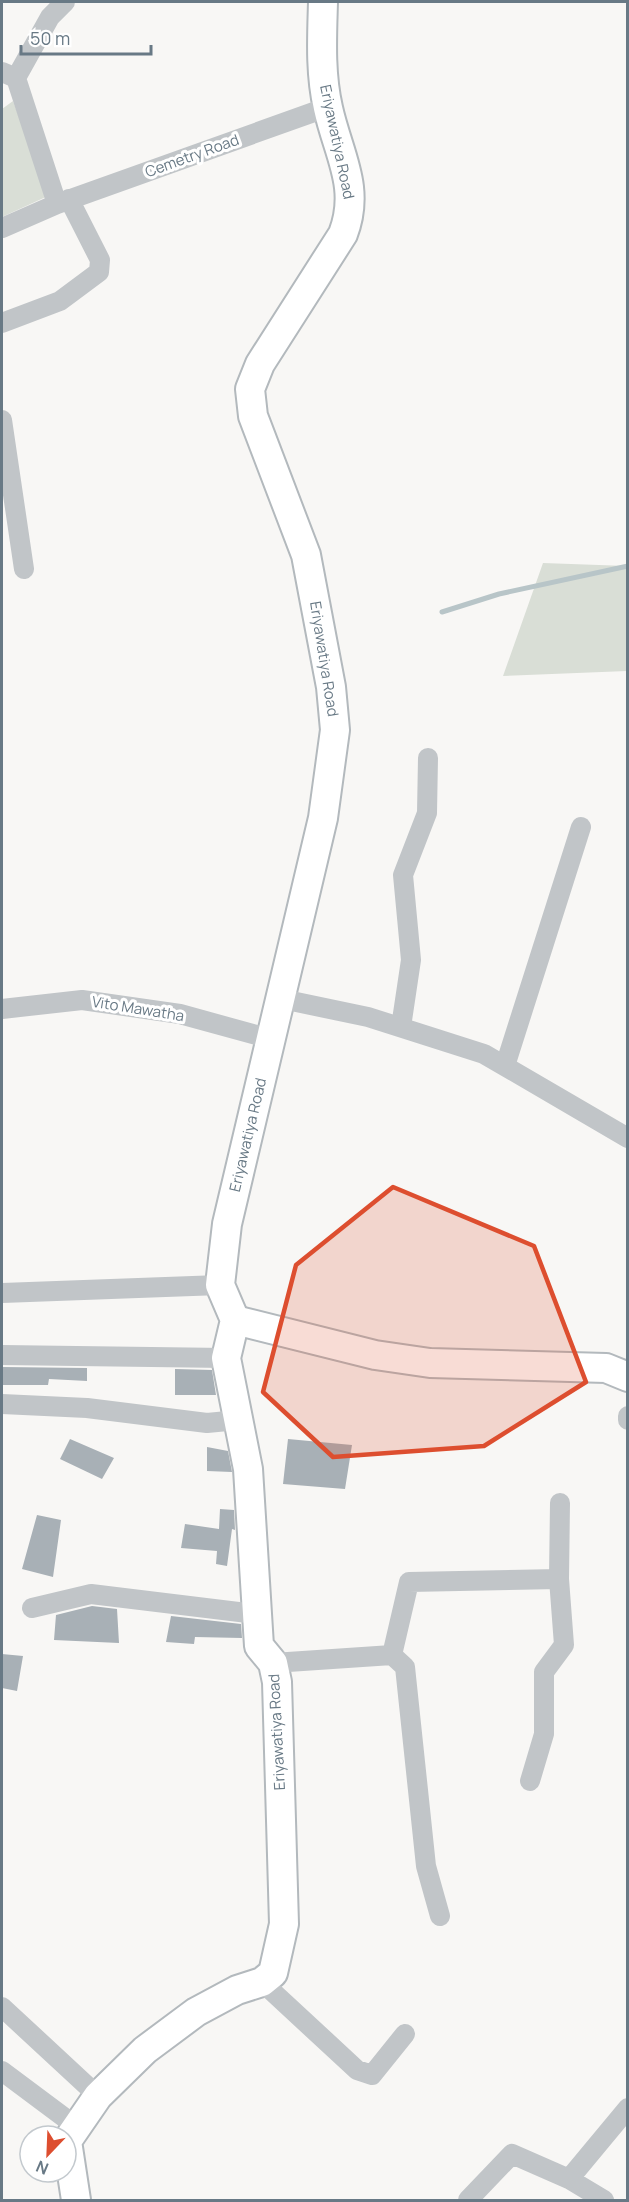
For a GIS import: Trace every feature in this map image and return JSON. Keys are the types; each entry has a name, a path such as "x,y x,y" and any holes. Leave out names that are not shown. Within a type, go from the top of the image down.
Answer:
{"street":[{"path":"2,323 60,301 99,272 100,260 63,201 9,75 50,17 64,2"},
{"name":"Eriyawatiya Road","path":"262,1982 273,1972 284,1924 277,1682 273,1663 259,1646 248,1469 226,1358 235,1320 220,1285 227,1224 323,818 335,730 331,687 306,555 253,416 250,389 260,364 343,234 351,214 350,187 328,108 322,62 323,2"},
{"name":"Cemetry Road","path":"2,228 63,201 328,108"},
{"path":"2,420 24,569"},
{"path":"401,1027 411,960 403,875 427,813 428,758"},
{"path":"505,1066 581,827"},
{"path":"282,999 368,1017 484,1054 627,1138"},
{"name":"Vito Mawatha","path":"2,1009 82,1000 180,1014 271,1040"},
{"path":"2,1293 220,1285"},
{"path":"235,1320 375,1355 430,1363 606,1368 627,1377"},
{"path":"2,1355 226,1358"},
{"path":"2,1404 87,1408 207,1423 238,1420"},
{"path":"530,1781 544,1734 544,1672 564,1645 559,1579 560,1503"},
{"path":"392,1655 409,1582 559,1579"},
{"path":"32,1608 91,1594 256,1614"},
{"path":"273,1663 392,1655 405,1667 426,1866 440,1916"},
{"path":"78,2124 98,2096 145,2050 196,2012 237,1990 262,1982 357,2070 372,2074 405,2034"},
{"path":"2,2007 98,2096"},
{"path":"2,2071 72,2124"},
{"path":"569,2179 627,2108"},
{"path":"468,2200 512,2154 569,2179 604,2200"},
{"path":"74,2184 76,2200"}],"highlighted area":[{"path":"393,1187 534,1246 586,1382 484,1446 333,1457 263,1392 296,1265"}],"shaded area":[{"path":"13,101 48,196 2,217 2,109"},
{"path":"543,563 627,566 627,671 503,676"}],"building":[{"path":"2,1367 87,1368 87,1381 49,1379 48,1385 2,1385"},
{"path":"175,1369 212,1370 216,1395 175,1395"},
{"path":"70,1439 114,1458 102,1479 60,1459"},
{"path":"288,1439 352,1445 345,1489 283,1484"},
{"path":"207,1447 228,1451 232,1472 207,1471"},
{"path":"220,1509 234,1510 235,1530 232,1529 227,1566 216,1564 217,1551 181,1548 185,1524 219,1529"},
{"path":"37,1515 61,1520 53,1577 22,1569"},
{"path":"92,1606 117,1609 119,1643 54,1640 56,1615"},
{"path":"171,1616 241,1624 242,1638 195,1637 194,1644 166,1642"},
{"path":"2,1654 23,1656 17,1691 2,1688"}],"waterway":[{"path":"442,612 499,594 628,566"}]}
